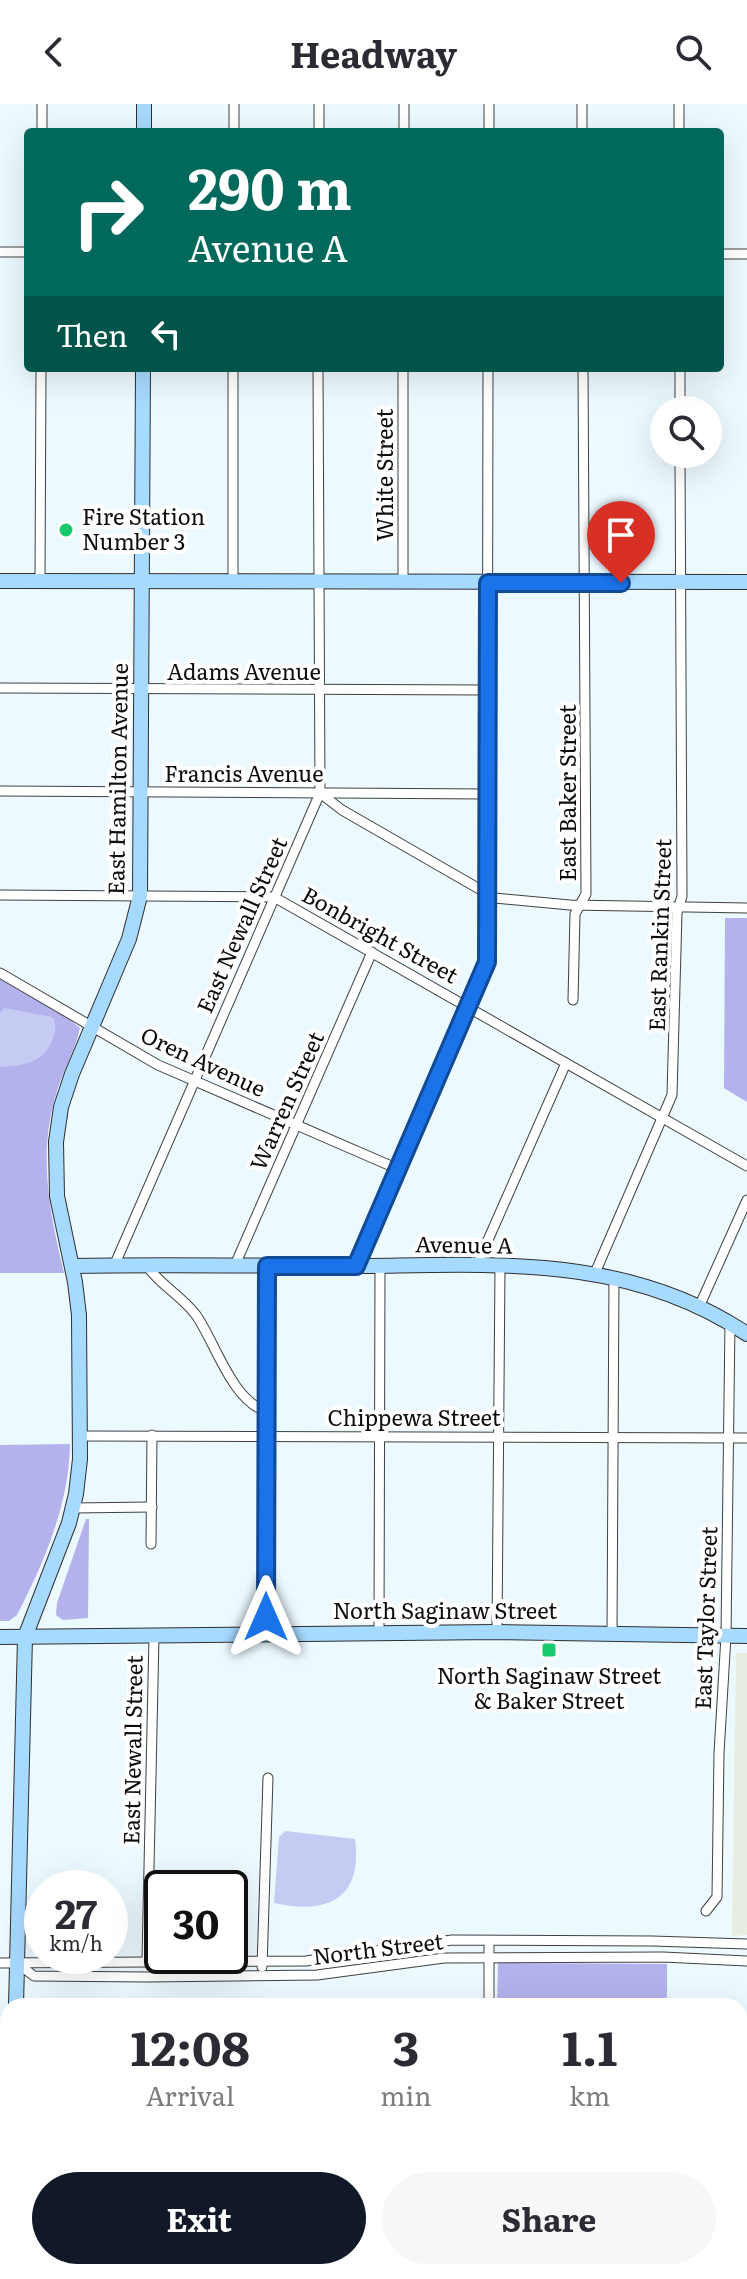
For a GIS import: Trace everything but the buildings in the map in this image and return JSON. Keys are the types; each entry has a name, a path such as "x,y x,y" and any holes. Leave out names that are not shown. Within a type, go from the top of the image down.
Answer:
{"street":[{"path":"42,104 42,128"},
{"path":"144,104 144,128"},
{"path":"234,104 234,128"},
{"path":"319,104 319,128"},
{"path":"404,104 404,128"},
{"path":"489,104 489,128"},
{"path":"582,104 582,128"},
{"path":"679,104 679,128"},
{"path":"0,252 24,252"},
{"path":"724,254 747,254"},
{"path":"40,581 41,372"},
{"name":"East Hamilton Avenue","path":"16,1998 25,1637 73,1508 79,1478 81,1436 79,1315 57,1196 56,1142 66,1092 129,939 140,896 143,372"},
{"path":"233,372 233,582"},
{"name":"East Newall Street","path":"114,1266 320,793 318,372"},
{"name":"White Street","path":"403,372 403,583"},
{"path":"356,1266 487,962 488,372"},
{"name":"East Baker Street","path":"573,1000 575,914 586,894 583,372"},
{"path":"680,372 680,396"},
{"name":"East Rankin Street","path":"595,1273 672,1095 678,906 682,896 680,468"},
{"path":"0,581 747,582"},
{"name":"Adams Avenue","path":"0,688 488,690"},
{"name":"Francis Avenue","path":"0,791 488,794"},
{"path":"320,793 342,810 495,898 581,904 747,908"},
{"name":"Bonbright Street","path":"0,895 274,897 747,1166"},
{"name":"Warren Street","path":"235,1265 372,952"},
{"name":"Oren Avenue","path":"0,973 158,1065 398,1169"},
{"path":"477,1265 566,1063"},
{"path":"699,1307 747,1200"},
{"name":"Avenue A","path":"72,1266 477,1265 595,1273 669,1293 730,1322 747,1334"},
{"path":"147,1266 197,1316 239,1388 256,1408 266,1411"},
{"path":"265,1635 267,1266"},
{"path":"379,1633 380,1266"},
{"path":"497,1632 500,1266"},
{"path":"612,1633 614,1277"},
{"name":"East Taylor Street","path":"706,1911 717,1897 719,1753 726,1636 730,1322"},
{"path":"151,1544 152,1435"},
{"name":"Chippewa Street","path":"81,1436 747,1438"},
{"path":"73,1508 152,1507"},
{"name":"North Saginaw Street","path":"0,1637 497,1632 747,1636"},
{"name":"East Newall Street","path":"149,1870 154,1636"},
{"path":"261,1976 268,1778"},
{"path":"489,1941 489,1998"},
{"path":"678,1941 678,1957"},
{"name":"North Street","path":"248,1961 329,1959 425,1943 678,1941 747,1944"},
{"name":"North Street","path":"17,1963 34,1976 261,1976 317,1975 420,1960 489,1957 678,1957 747,1961"},
{"name":"North Street","path":"0,1963 144,1960"}],"shaded area":[{"path":"725,918 747,918 747,1102 724,1088"},
{"path":"0,978 80,1028 55,1098 47,1142 48,1186 64,1273 0,1273"},
{"path":"4,1008 53,1017 55,1027 52,1040 36,1060 23,1065 0,1067 0,1013"},
{"path":"70,1444 69,1467 60,1511 45,1554 17,1615 9,1621 0,1621 0,1445"},
{"path":"86,1519 89,1519 88,1618 63,1620 56,1615 57,1603"},
{"path":"736,1653 747,1653 747,1935 732,1936"},
{"path":"285,1831 355,1839 356,1859 347,1889 325,1904 293,1906 274,1903 279,1837"},
{"path":"498,1963 667,1964 667,1998 497,1998"}],"place":[{"name":"Fire Station Number 3","path":"66,530"},
{"name":"North Saginaw Street & Baker Street","path":"549,1650"}],"route":[{"path":"266,1617 267,1266 356,1266 487,962 488,583 621,583"}]}
